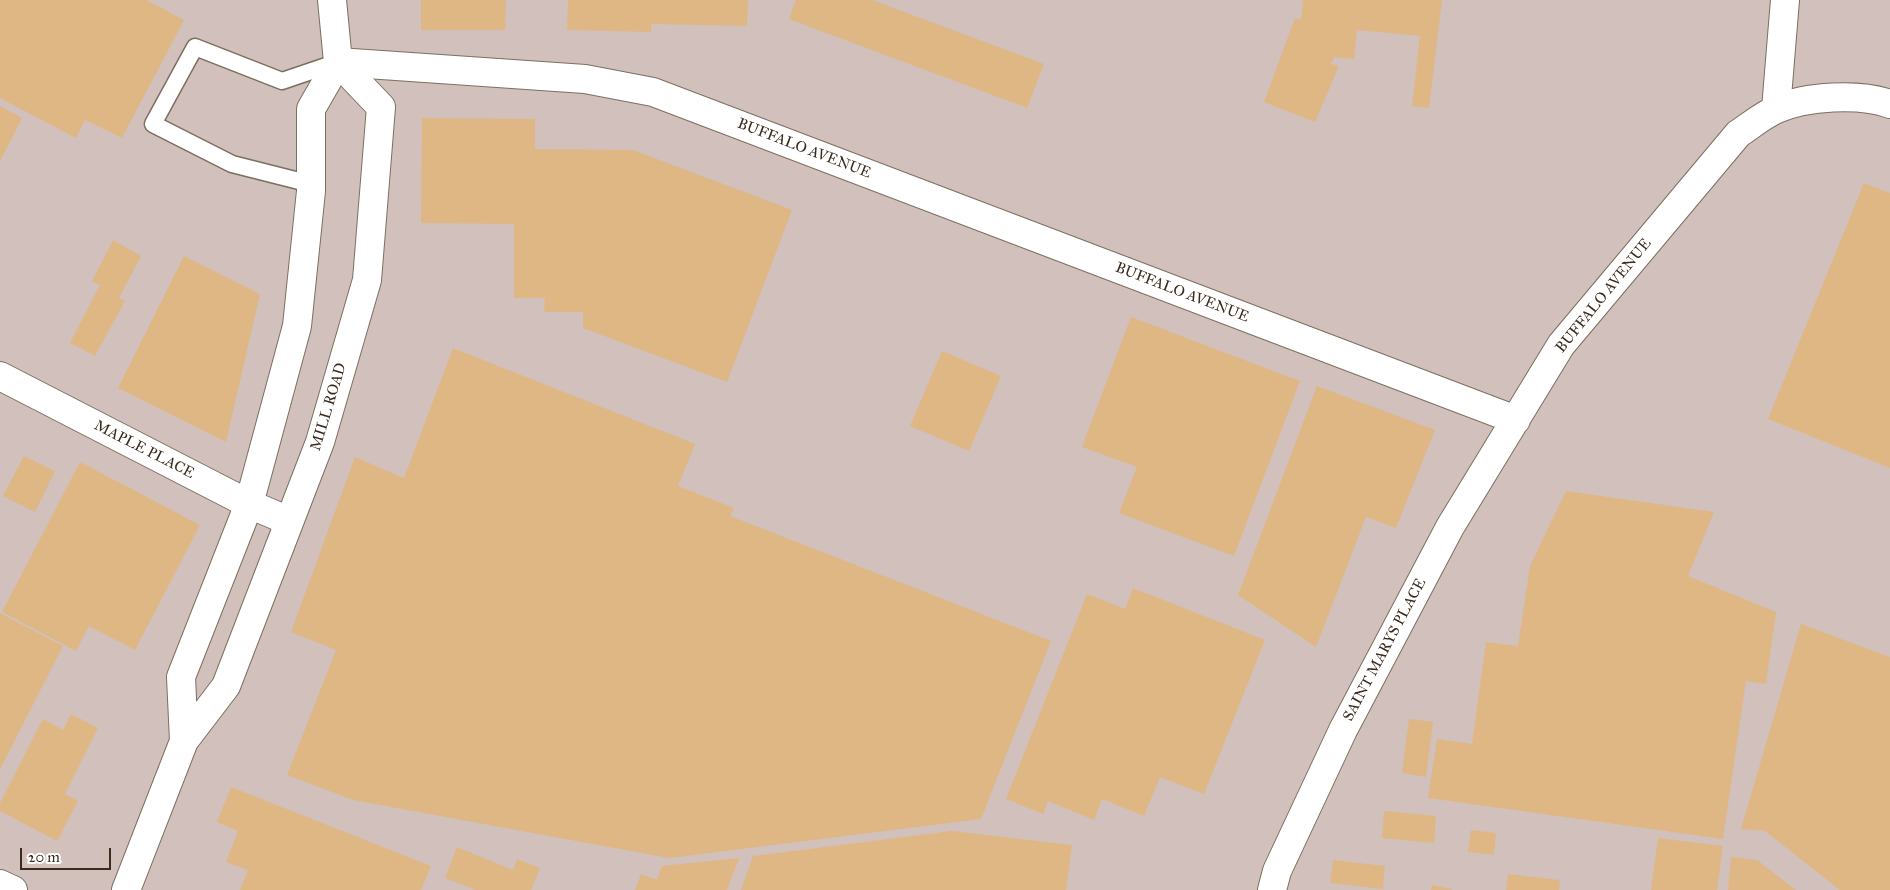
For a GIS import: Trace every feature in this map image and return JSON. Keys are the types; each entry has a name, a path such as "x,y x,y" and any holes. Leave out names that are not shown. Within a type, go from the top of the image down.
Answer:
{"street":[{"path":"332,0 338,62"},
{"path":"1776,109 1785,0"},
{"name":"MILL ROAD","path":"126,890 184,741 226,686 320,442 367,280 381,107 338,62 311,109 311,184 297,326 249,504 180,677 184,741"},
{"name":"BUFFALO AVENUE","path":"338,62 585,79 653,92 1516,420 1561,346 1738,134 1776,109 1807,100 1840,97 1882,100 1890,104"},
{"name":"MAPLE PLACE","path":"0,376 249,504 289,521"},
{"name":"SAINT MARYS PLACE","path":"1272,890 1277,871 1344,730 1450,527 1516,420"},
{"path":"0,884 13,890"}],"lane":[{"path":"311,184 232,164 154,124 195,47 282,82 338,62"}],"shaded area":[{"path":"0,0 1890,0 1890,890 23,890 0,878"}],"building":[{"path":"0,0 148,0 184,20 122,138 85,120 76,138 0,98"},
{"path":"421,0 506,0 505,30 421,30"},
{"path":"568,0 748,0 747,26 651,24 651,32 567,30"},
{"path":"796,0 872,0 1044,64 1027,108 789,19"},
{"path":"1303,0 1442,0 1429,108 1412,106 1420,36 1357,30 1354,59 1334,57 1331,64 1339,66 1315,122 1264,102 1295,18 1301,20"},
{"path":"0,106 22,118 0,161"},
{"path":"422,118 535,119 535,149 633,150 792,210 727,382 583,328 583,312 544,312 545,298 514,298 514,224 421,223"},
{"path":"1864,183 1890,193 1890,468 1768,419"},
{"path":"113,240 141,256 119,298 125,301 95,356 70,343 100,285 92,281"},
{"path":"184,256 260,294 226,442 118,388"},
{"path":"1131,317 1300,381 1234,556 1119,513 1137,467 1082,447"},
{"path":"453,348 695,444 678,486 734,508 730,516 1051,641 981,819 669,858 353,800 287,775 336,650 291,632 355,457 404,478"},
{"path":"942,351 1001,376 969,451 910,426"},
{"path":"1317,386 1435,430 1396,528 1366,517 1316,647 1238,595"},
{"path":"24,456 55,471 35,512 3,496"},
{"path":"80,462 200,525 135,650 89,626 76,651 2,612"},
{"path":"1566,491 1714,512 1688,576 1776,612 1766,684 1746,681 1723,839 1428,798 1437,739 1472,744 1486,642 1518,646 1530,566"},
{"path":"1133,588 1265,640 1204,794 1160,777 1144,816 1102,799 1094,820 1048,801 1043,814 1006,799 1087,594 1125,609"},
{"path":"0,613 63,646 0,769"},
{"path":"1801,624 1890,657 1890,890 1840,890 1765,831 1741,829"},
{"path":"71,714 98,728 65,794 78,801 57,841 0,811 0,803 43,719 63,730"},
{"path":"1409,719 1433,722 1426,777 1402,773"},
{"path":"231,787 431,866 421,890 240,890 248,870 226,862 238,831 217,822"},
{"path":"1384,811 1436,816 1434,843 1382,838"},
{"path":"1471,830 1496,833 1494,855 1468,852"},
{"path":"952,831 1072,845 1066,890 741,890 753,856"},
{"path":"1658,838 1723,846 1717,890 1651,890"},
{"path":"457,847 513,870 517,859 540,868 531,890 476,890 445,878"},
{"path":"1731,857 1757,860 1796,890 1728,890"},
{"path":"739,858 727,890 635,890 641,874 657,880 662,866"},
{"path":"1333,860 1385,866 1383,889 1330,883"},
{"path":"1508,874 1560,880 1559,890 1506,890"},
{"path":"1432,885 1452,889 1452,890 1431,890"}]}
